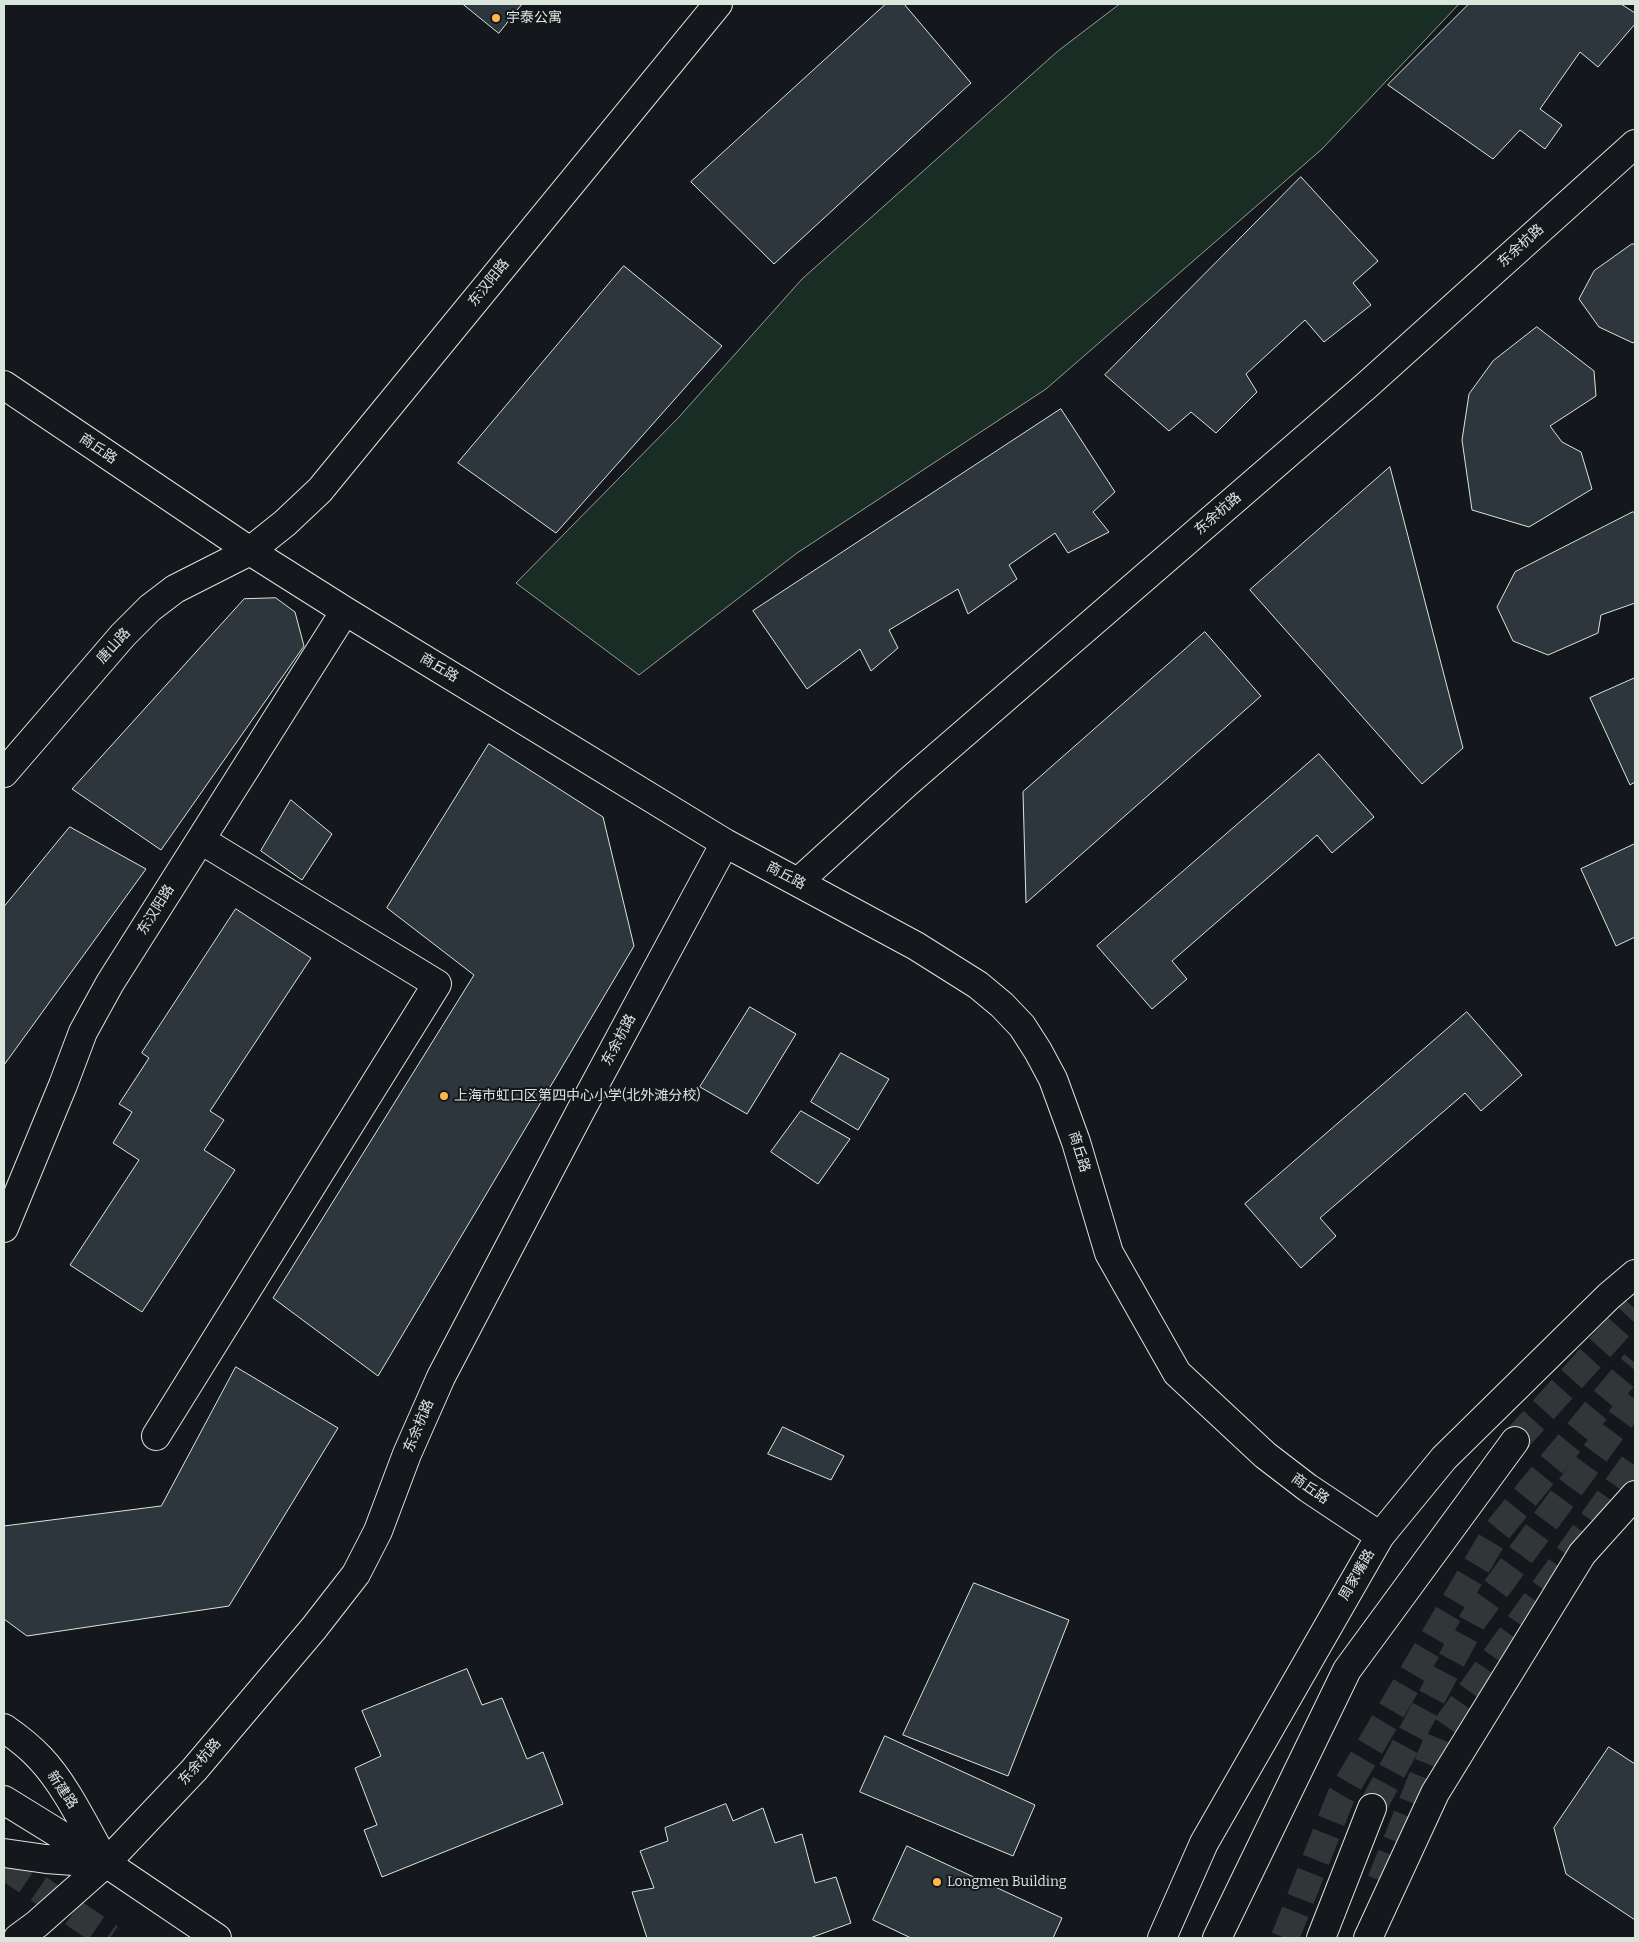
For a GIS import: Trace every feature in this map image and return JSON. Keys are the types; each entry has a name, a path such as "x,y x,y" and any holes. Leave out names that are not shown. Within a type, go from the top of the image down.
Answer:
{"main road":[{"name":"东汉阳路","path":"250,551 285,523 320,490 718,4"},
{"name":"东余杭路","path":"798,882 908,782 1366,386 1635,144"},
{"name":"商丘路","path":"4,385 250,551 345,611 724,843 948,965 978,985 1002,1005 1022,1026 1053,1079 1066,1110 1110,1253 1177,1373 1265,1455 1308,1488 1380,1536"},
{"name":"唐山路","path":"4,773 124,635 150,608 176,589 250,551"},
{"name":"东汉阳路","path":"4,1228 83,1032 110,983 345,611"},
{"path":"156,1436 437,984 200,840"},
{"name":"东余杭路","path":"18,1938 37,1924 106,1863 194,1770 314,1628 356,1574 378,1531 407,1454 441,1376 724,843"},
{"name":"周家嘴路","path":"1162,1938 1204,1843 1380,1536 1444,1458 1609,1296 1635,1274"},
{"path":"1217,1938 1347,1670 1515,1441"},
{"path":"1368,1938 1435,1793 1582,1554 1635,1495"},
{"name":"新建路","path":"4,1728 21,1740 41,1759 69,1798 106,1863 217,1938"},
{"path":"4,1800 106,1863"},
{"path":"1322,1938 1372,1808"},
{"path":"4,1853 46,1859 106,1863"}],"green space":[{"path":"1120,4 1459,4 1322,149 1046,389 797,553 639,675 516,583 679,417 802,279 1058,51"}],"building":[{"name":"宇泰公寓","path":"463,4 522,4 499,33"},
{"path":"886,4 904,4 971,83 774,264 691,182"},
{"path":"1469,4 1621,4 1635,13 1635,24 1598,67 1580,52 1540,109 1562,125 1545,149 1520,130 1493,159 1388,85"},
{"path":"1301,177 1378,261 1353,283 1371,305 1324,342 1305,320 1246,374 1257,392 1216,433 1191,412 1169,431 1105,375"},
{"path":"1632,244 1635,244 1635,341 1633,343 1599,327 1579,299 1594,271"},
{"path":"624,266 722,346 556,533 458,463"},
{"path":"1537,327 1594,371 1596,396 1550,426 1562,442 1581,452 1592,489 1529,527 1472,510 1462,440 1469,394 1493,361"},
{"path":"1061,409 1115,492 1093,512 1109,532 1068,553 1055,533 1009,565 1017,579 968,614 958,589 889,630 898,648 871,671 860,649 807,689 753,611"},
{"path":"1390,467 1463,748 1422,784 1250,590"},
{"path":"1633,512 1635,513 1635,603 1601,615 1598,633 1548,655 1513,641 1497,607 1515,572"},
{"path":"276,598 295,612 304,646 161,850 72,789 244,599"},
{"path":"1205,632 1261,696 1026,903 1023,792"},
{"path":"1635,678 1635,782 1630,785 1590,698"},
{"path":"489,744 603,817 634,946 378,1376 273,1298 474,975 387,908"},
{"path":"1319,754 1374,817 1332,853 1317,835 1172,961 1187,979 1152,1009 1097,946"},
{"path":"291,800 332,834 302,880 261,851"},
{"path":"70,827 146,869 4,1065 4,907"},
{"path":"1635,844 1635,937 1616,946 1581,869"},
{"path":"236,909 311,958 210,1111 224,1120 204,1150 235,1170 142,1312 70,1265 139,1160 113,1143 132,1112 119,1104 149,1058 142,1053"},
{"path":"750,1007 796,1034 747,1114 700,1087"},
{"path":"1467,1012 1522,1075 1481,1111 1465,1093 1320,1218 1336,1236 1301,1268 1245,1204"},
{"path":"841,1053 889,1079 858,1130 811,1102"},
{"path":"801,1111 850,1139 818,1184 771,1152"},
{"path":"236,1367 338,1428 229,1606 27,1636 4,1619 4,1526 161,1506"},
{"path":"783,1427 844,1456 831,1480 768,1454"},
{"path":"974,1583 1069,1620 1008,1776 903,1735"},
{"path":"467,1669 482,1705 502,1698 527,1759 543,1752 563,1804 382,1877 364,1830 377,1825 355,1768 381,1756 362,1711"},
{"path":"885,1736 1035,1805 1013,1856 860,1792"},
{"path":"1609,1747 1635,1764 1635,1920 1566,1874 1554,1828"},
{"path":"726,1804 733,1821 763,1808 775,1843 802,1834 815,1883 836,1877 851,1923 810,1938 647,1938 632,1892 654,1888 640,1851 668,1841 665,1828"},
{"name":"Longmen Building","path":"907,1846 1062,1918 1053,1938 911,1938 873,1920"}],"tunnel":[{"path":"1515,1441 1635,1309"},
{"path":"1285,1938 1341,1796 1497,1531 1635,1363"},
{"path":"1372,1808 1473,1620 1635,1399"},
{"path":"1381,1881 1439,1737 1635,1462"},
{"path":"4,1865 110,1938"}],"place":[{"name":"宇泰公寓","path":"496,18"},
{"name":"上海市虹口区第四中心小学(北外滩分校)","path":"444,1096"},
{"name":"Longmen Building","path":"937,1882"}]}
